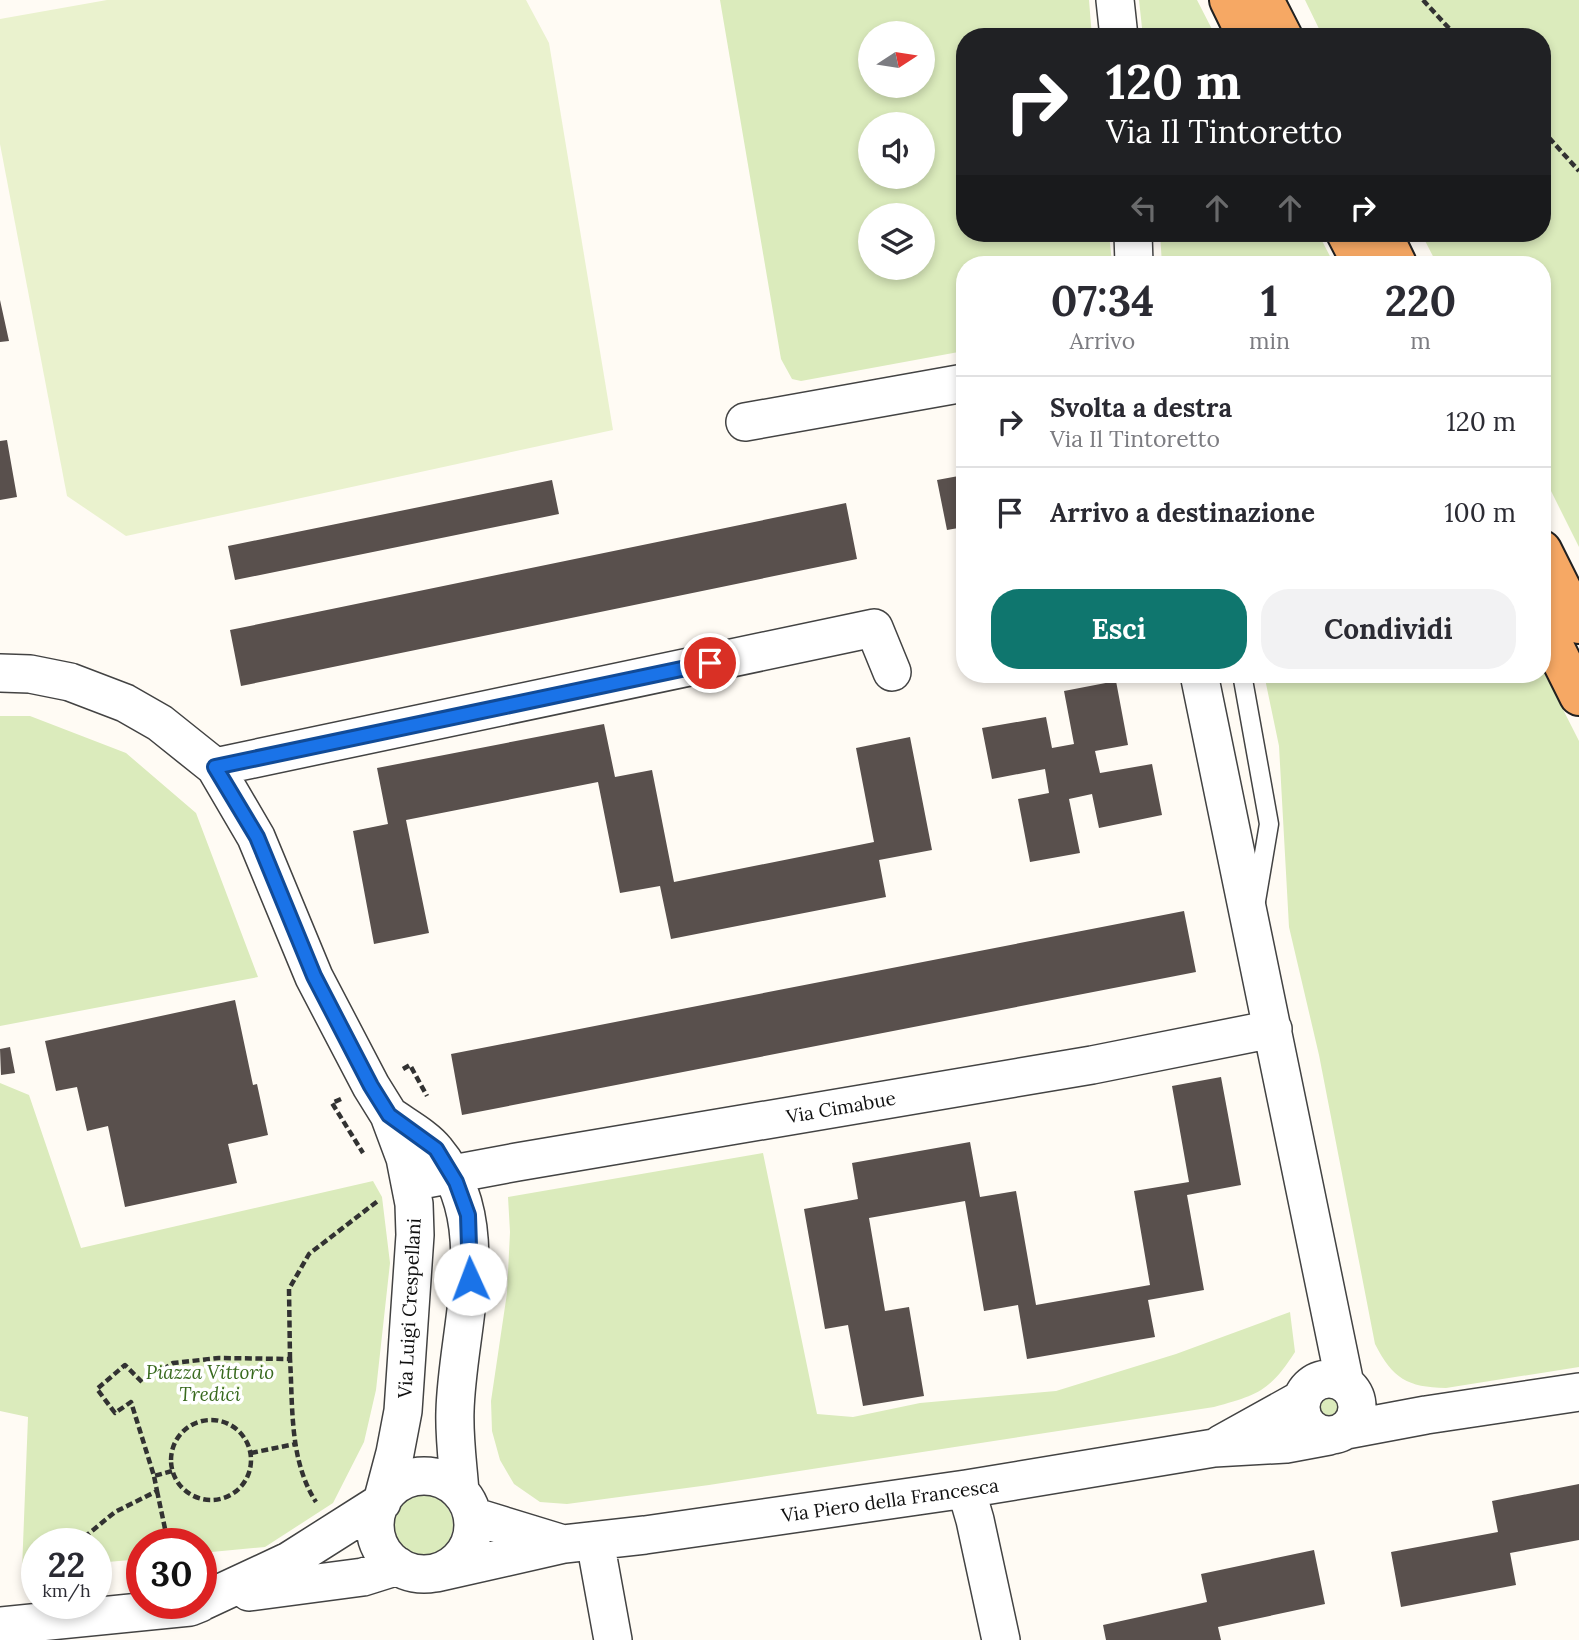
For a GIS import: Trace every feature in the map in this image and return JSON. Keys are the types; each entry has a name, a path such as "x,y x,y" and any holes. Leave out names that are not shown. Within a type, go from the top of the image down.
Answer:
{"highway":[{"path":"1229,0 1243,28"},
{"path":"1264,0 1278,28"},
{"path":"1551,568 1579,624"},
{"path":"1551,640 1579,696"}],"street":[{"path":"1115,0 1118,28"},
{"path":"744,422 956,384"},
{"path":"215,767 874,628 892,672"},
{"name":"Via Luigi Crespellani","path":"0,673 30,674 70,682 125,703 160,723 215,767 257,837 314,976 389,1115 405,1158 414,1204 415,1235 403,1412 382,1502"},
{"path":"1201,683 1321,1274 1331,1405"},
{"name":"Via Cimabue","path":"410,1182 450,1173 1092,1065 1273,1029"},
{"name":"Via Luigi Crespellani","path":"389,1115 436,1149 456,1182 468,1215 470,1279 454,1413 466,1504"},
{"name":"Via Piero della Francesca","path":"217,1598 363,1577 398,1566 410,1572 436,1573 579,1543 966,1489 1214,1448 1286,1444 1331,1405 1426,1415 1579,1392"},
{"name":"Via Piero della Francesca","path":"217,1595 289,1561 382,1502 395,1485 409,1478 437,1478 450,1483 466,1504 579,1543"},
{"path":"966,1489 1001,1640"},
{"path":"382,1502 375,1524 377,1540 385,1555 398,1566"},
{"path":"436,1573 450,1567 469,1545 473,1531 466,1504"},
{"path":"579,1543 613,1640"},
{"name":"Via Piero della Francesca","path":"0,1626 126,1613"}],"lane":[{"path":"1244,683 1269,824 1252,928"}],"path":[{"path":"1423,0 1449,28"},
{"path":"1551,140 1579,170"},
{"path":"165,1528 154,1476 131,1402 115,1413 97,1389 124,1365 142,1382 173,1363 219,1358 290,1359 295,1444 309,1490 335,1532"},
{"path":"202,1421 228,1423 239,1430 251,1453 249,1477 242,1488 221,1500 196,1498 177,1482 172,1471 171,1458 180,1434 190,1425 202,1421"},
{"path":"251,1453 295,1444"},
{"path":"154,1476 172,1471"},
{"path":"96,1528 116,1512 158,1491"}],"green space":[{"path":"107,0 526,0 549,43 613,430 126,536 67,496 0,144 0,19"},
{"path":"720,0 1089,0 1091,28 956,28 956,242 1110,242 1111,256 956,256 956,352 801,381 792,379 781,359"},
{"path":"1139,0 1197,0 1211,28 1142,28"},
{"path":"1305,0 1579,0 1579,547 1551,491 1551,256 1433,256 1426,242 1551,242 1551,28 1319,28"},
{"path":"1161,242 1323,242 1330,256 1161,256"},
{"path":"1266,683 1550,683 1579,741 1579,1367 1446,1388 1421,1386 1395,1373 1375,1344 1319,1055 1289,927 1279,746"},
{"path":"0,716 30,716 126,753 196,813 258,977 0,1026"},
{"name":"Piazza Vittorio Tredici","path":"0,1083 29,1095 81,1248 373,1181 382,1197 390,1263 376,1390 364,1442 333,1503 265,1547 217,1552 217,1528 126,1528 126,1560 112,1562 112,1528 24,1528 28,1417 0,1411"},
{"path":"763,1153 817,1414 853,1417 920,1403 1056,1391 1176,1354 1290,1312 1295,1352 1278,1375 1262,1390 1214,1407 709,1485 567,1504 540,1502 514,1484 500,1460 492,1431 491,1401 507,1293 510,1232 508,1197"},
{"path":"1331,1386 1348,1399 1349,1415 1312,1423 1307,1413 1312,1393"},
{"path":"417,1495 429,1495 448,1508 453,1525 451,1537 440,1550 429,1555 417,1555 398,1542 393,1531 393,1519 406,1500"}],"building":[{"path":"0,300 9,341 0,342"},
{"path":"7,440 17,497 0,500 0,441"},
{"path":"956,476 956,528 947,530 937,480"},
{"path":"552,480 559,514 235,580 228,546"},
{"path":"846,503 857,559 241,686 230,630"},
{"path":"1116,683 1128,745 1095,751 1100,773 1152,764 1162,815 1099,828 1092,794 1069,799 1080,853 1030,862 1018,799 1049,793 1045,769 992,779 982,728 1046,717 1052,748 1074,744 1064,691"},
{"path":"604,724 615,777 652,770 674,882 874,842 856,748 910,737 932,850 879,860 886,897 671,939 660,886 620,893 598,782 406,820 429,933 374,944 353,831 388,824 377,768"},
{"path":"1184,911 1196,972 462,1115 451,1054"},
{"path":"235,1000 253,1085 257,1084 268,1135 228,1144 237,1183 125,1207 108,1126 87,1131 77,1087 56,1091 45,1041"},
{"path":"10,1047 15,1073 1,1075 0,1049"},
{"path":"1221,1077 1241,1185 1187,1195 1204,1290 1148,1300 1155,1337 1027,1359 1018,1305 984,1311 965,1201 869,1218 885,1311 909,1307 924,1396 863,1406 848,1325 825,1329 804,1209 858,1199 852,1163 970,1142 980,1197 1016,1191 1036,1305 1150,1285 1134,1191 1189,1182 1172,1086"},
{"path":"1579,1484 1579,1540 1510,1553 1516,1585 1401,1607 1391,1552 1498,1532 1492,1501"},
{"path":"1314,1550 1325,1604 1218,1627 1221,1640 1106,1640 1103,1625 1207,1602 1201,1574"}],"route":[{"path":"470,1279 468,1215 456,1182 436,1149 389,1115 371,1086 314,976 257,837 215,767 710,663"}]}
